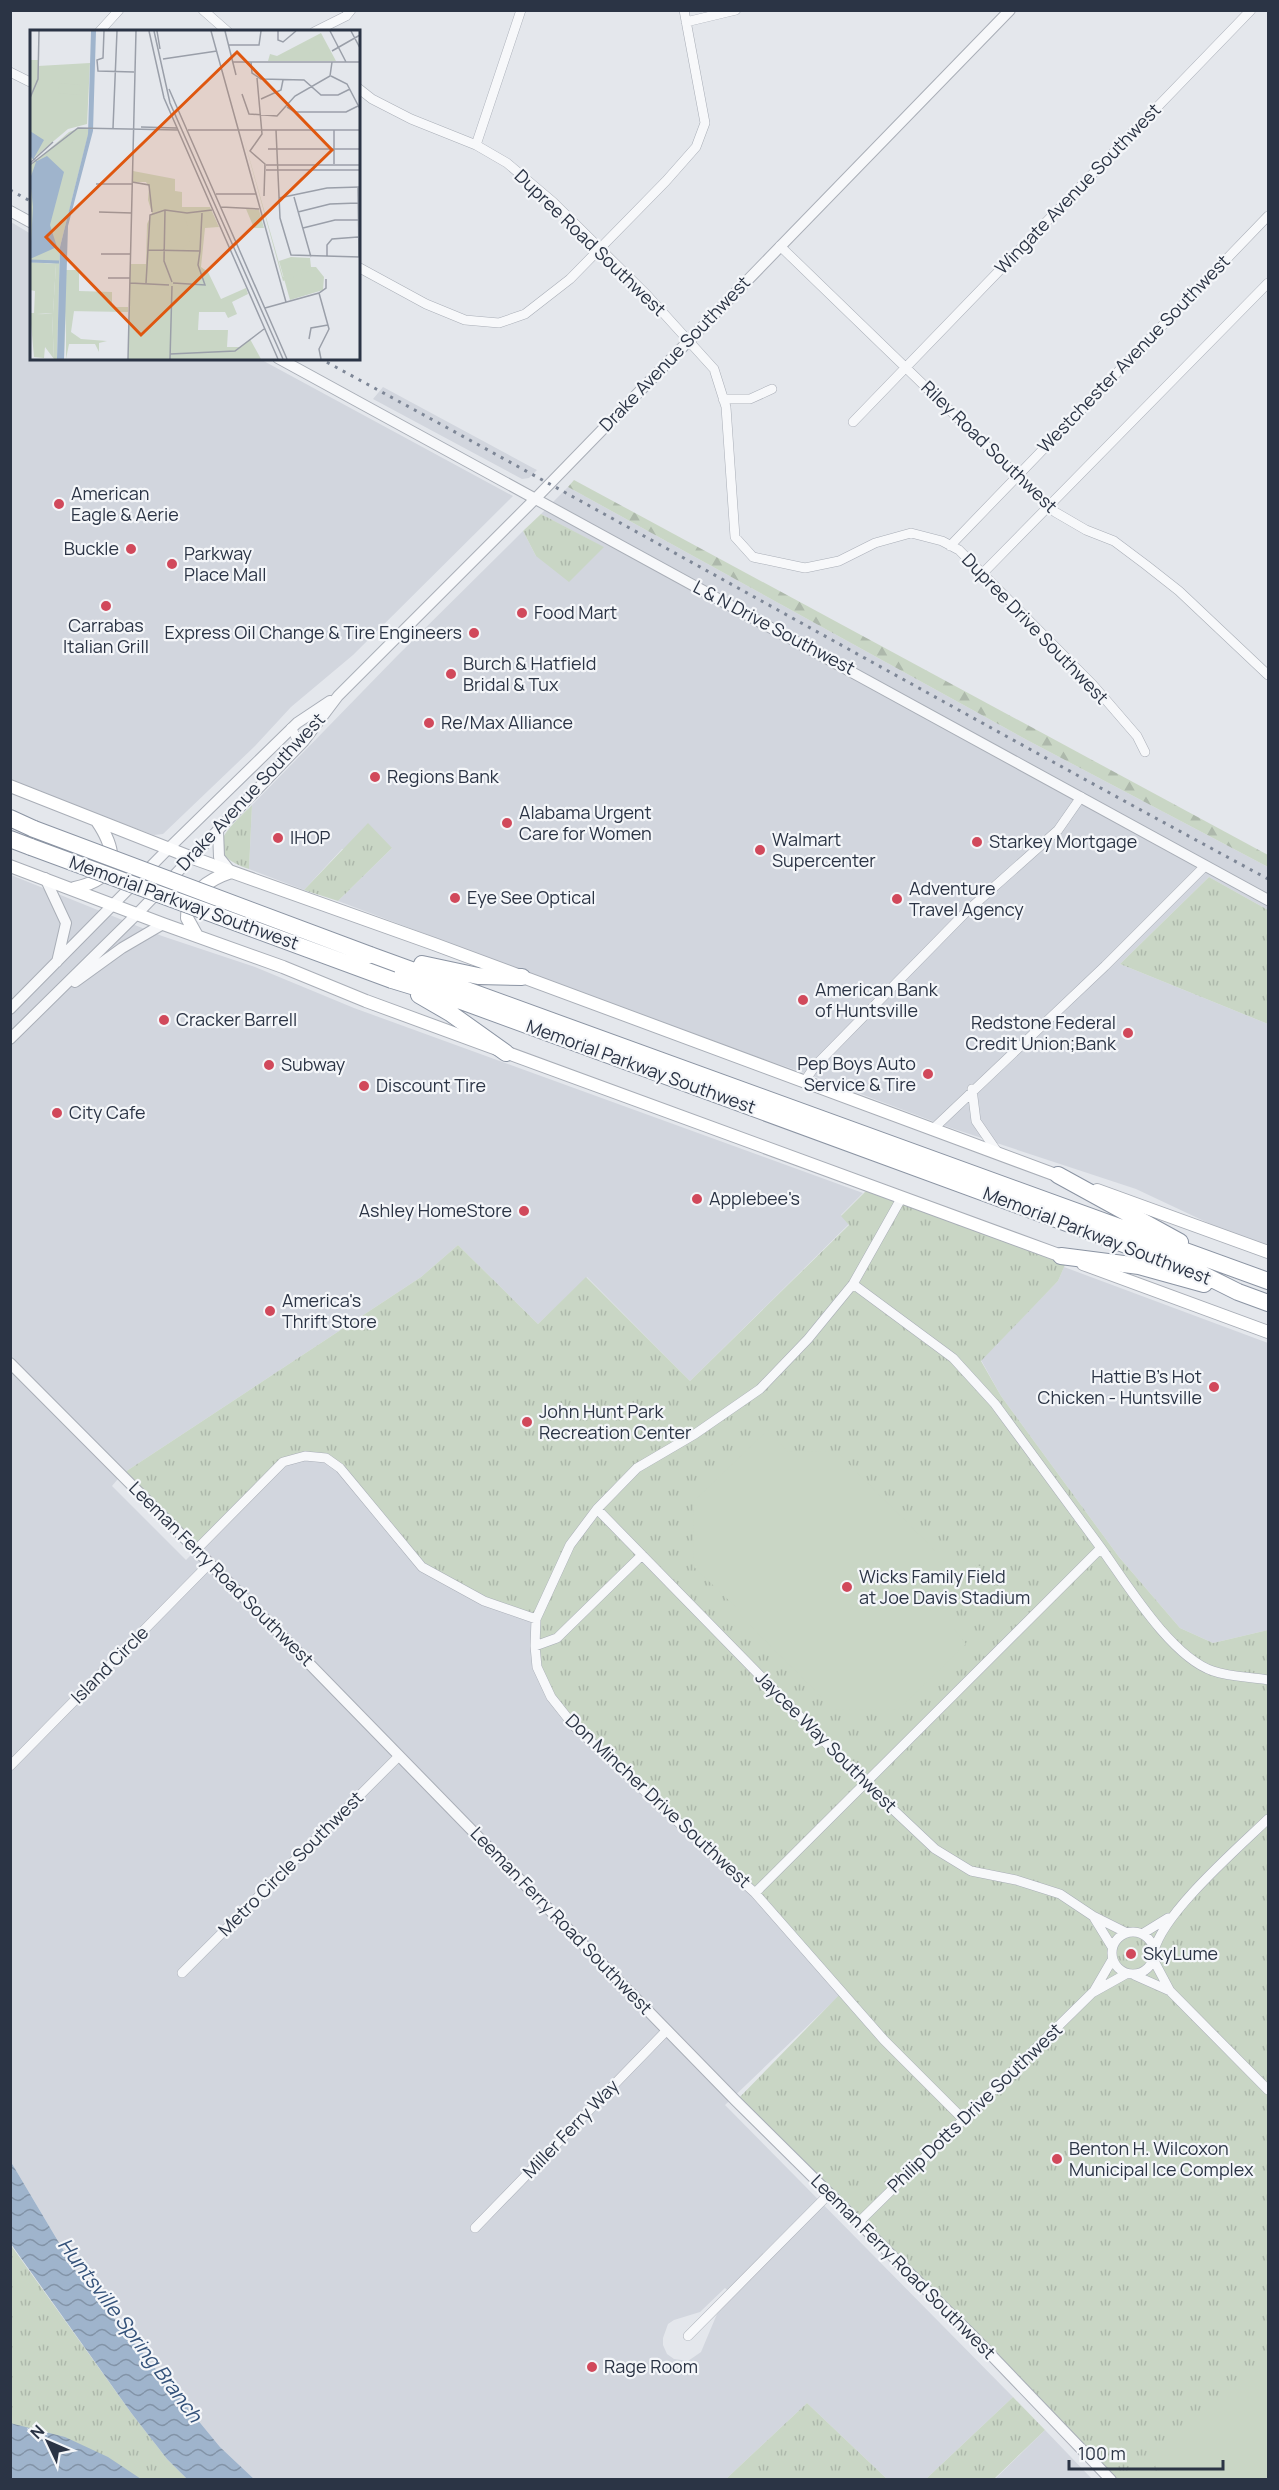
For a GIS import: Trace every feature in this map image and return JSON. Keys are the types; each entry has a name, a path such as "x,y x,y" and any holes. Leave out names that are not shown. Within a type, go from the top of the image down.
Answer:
{"highway":[{"name":"Memorial Parkway Southwest","path":"10,819 370,955 1269,1281"},
{"name":"Memorial Parkway Southwest","path":"10,839 392,980 461,1001 1105,1237 1198,1272 1238,1292 1269,1303"},
{"path":"370,955 478,976 522,977"},
{"path":"392,980 450,1013 506,1053"},
{"path":"1058,1175 1170,1235 1200,1257"},
{"path":"1061,1256 1139,1266 1238,1292"}],"main road":[{"path":"10,786 189,857 1269,1252"},
{"path":"73,888 98,881 111,861 112,852 98,821"},
{"path":"10,866 506,1053 1269,1332"},
{"path":"197,936 187,918 191,900 213,878 231,872"}],"street":[{"path":"101,30 119,10"},
{"path":"203,10 226,30"},
{"path":"318,30 346,16 351,10"},
{"path":"476,145 521,10"},
{"path":"360,268 426,304 465,320 499,324 525,314 570,279 696,147 705,123 684,10"},
{"path":"686,22 736,10"},
{"name":"Drake Avenue Southwest","path":"10,1039 137,914 189,857 294,751 338,696 536,498 1010,10"},
{"name":"Wingate Avenue Southwest","path":"853,422 1251,10"},
{"path":"10,72 30,82"},
{"name":"Dupree Road Southwest","path":"360,90 372,99 411,119 476,145 507,163 553,202 647,295 688,340"},
{"path":"10,211 30,222"},
{"name":"Westchester Avenue Southwest","path":"950,546 1269,216"},
{"name":"Riley Road Southwest","path":"780,246 1048,506 1086,530 1114,542 1146,565 1265,664 1269,675"},
{"path":"982,574 1269,283"},
{"name":"Dupree Drive Southwest","path":"688,340 714,369 726,407 735,537 753,557 805,568 839,561 875,543 910,533 942,541 958,550 1093,685 1137,736 1145,752"},
{"name":"L & N Drive Southwest","path":"282,360 1269,900"},
{"path":"723,399 750,399 772,389"},
{"name":"Drake Avenue Southwest","path":"10,1009 291,729 338,696"},
{"path":"291,729 296,736 297,743 294,751"},
{"path":"804,1082 816,1066 966,912 1058,830 1081,797"},
{"path":"218,830 219,856 231,872"},
{"path":"932,1130 972,1089 1105,966 1205,867"},
{"path":"45,878 66,923 56,963"},
{"path":"45,1004 122,948 163,924"},
{"path":"972,1089 976,1121 998,1153"},
{"name":"Don Mincher Drive Southwest","path":"902,1197 853,1284 808,1339 760,1389 695,1434 637,1468 597,1509 570,1545 536,1619 535,1646 537,1667 551,1697 574,1726 755,1893 884,2040 963,2119"},
{"path":"853,1284 953,1358 995,1404 1158,1625 1181,1652 1212,1671 1269,1680"},
{"name":"Leeman Ferry Road Southwest","path":"10,1363 210,1563 667,2030 971,2334 1111,2480"},
{"path":"196,1550 283,1462 305,1456 326,1458 340,1468 422,1567 484,1601 536,1619"},
{"name":"Jaycee Way Southwest","path":"597,1509 865,1783 935,1849 971,1871 1016,1880 1060,1894 1093,1916 1127,1933"},
{"path":"755,1893 1101,1548"},
{"path":"535,1646 558,1638 642,1555"},
{"name":"Island Circle","path":"10,1766 210,1563"},
{"name":"Metro Circle Southwest","path":"182,1973 399,1756"},
{"path":"1170,1991 1115,1966 1112,1960 1112,1947 1120,1936 1127,1933 1142,1934 1170,1917 1269,1819"},
{"name":"Jaycee Way Southwest","path":"1093,1916 1112,1947"},
{"path":"1129,1974 1145,1971 1154,1955 1157,1940 1170,1917"},
{"path":"1142,1934 1152,1944 1154,1955 1170,1991 1269,2090"},
{"name":"Philip Dotts Drive Southwest","path":"859,2223 1092,1993 1112,1960"},
{"name":"Philip Dotts Drive Southwest","path":"1092,1993 1129,1974"},
{"name":"Miller Ferry Way","path":"475,2228 667,2030"},
{"path":"688,2336 829,2193"}],"shaded area":[{"path":"11,222 30,233 30,360 262,360 513,496 353,655 291,707 255,746 163,834 154,835 39,793 11,779"},
{"path":"383,387 537,470 529,478 522,479 373,399"},
{"path":"568,487 1027,740 1268,867 1268,910 1209,877 1120,964 1268,1024 1268,1246 1221,1229 1136,1189 951,1128 813,1076 699,1037 338,901 392,848 342,849 304,890 249,869 252,805 523,531 536,556 603,547 541,514"},
{"path":"11,875 162,936 255,967 354,1008 863,1193 841,1215 849,1224 690,1381 587,1277 538,1324 458,1245 421,1277 122,1474 112,1486 186,1560 283,1462 326,1458 536,1619 755,1893 843,1992 725,2105 1013,2397 926,2479 887,2479 807,2403 726,2479 254,2479 220,2447 77,2273 11,2162","holes":["725,2288 734,2296 717,2314 701,2352 688,2361 674,2359 667,2354 663,2338 668,2324 700,2312"]},
{"path":"1064,1267 1268,1343 1268,1630 1213,1643 1180,1628 1119,1557 1001,1396 981,1360 1058,1281"},
{"path":"1045,2430 1092,2479 994,2480"}],"green space":[{"path":"574,480 1268,855 1268,867 1027,740 568,487"},
{"path":"541,514 604,547 569,582 536,556 523,531"},
{"path":"252,805 249,869 234,862 225,855 221,848 227,831"},
{"path":"368,823 392,848 338,901 304,890"},
{"path":"1209,877 1268,910 1268,1024 1120,964"},
{"path":"871,1186 1068,1258 1058,1281 981,1361 1001,1396 1119,1557 1180,1628 1213,1643 1268,1630 1268,2479 1111,2479 736,2101 842,1992 755,1893 574,1726 537,1667 536,1619 484,1601 422,1567 326,1458 283,1462 196,1550 122,1474 421,1277 458,1245 538,1324 586,1277 690,1381 849,1225 841,1216"},
{"name":"Wicks Family Field at Joe Davis Stadium","path":"768,1430 788,1452 836,1451 950,1566 982,1566 976,1609 954,1608 954,1629 966,1644 898,1710 833,1709 737,1612 739,1610 693,1566 694,1501"},
{"path":"10,2244 132,2414 167,2459 187,2479 11,2479"},
{"path":"1268,2354 1268,2479 1168,2479 1155,2467"},
{"path":"1013,2397 1045,2430 994,2479 926,2479"},
{"path":"807,2403 887,2479 726,2479"}],"water":[{"path":"11,2162 77,2273 220,2447 254,2479 187,2479 167,2459 132,2414 11,2244"},
{"path":"10,2423 65,2437 108,2457 141,2479 11,2479"}],"railway":[{"path":"10,190 30,201"},
{"path":"323,360 1268,879"}],"place":[{"name":"American Eagle & Aerie","path":"59,504"},
{"name":"Buckle","path":"131,549"},
{"name":"Parkway Place Mall","path":"172,564"},
{"name":"Carrabas Italian Grill","path":"106,606"},
{"name":"Food Mart","path":"522,613"},
{"name":"Express Oil Change & Tire Engineers","path":"474,633"},
{"name":"Burch & Hatfield Bridal & Tux","path":"451,674"},
{"name":"Re/Max Alliance","path":"429,723"},
{"name":"Regions Bank","path":"375,777"},
{"name":"Alabama Urgent Care for Women","path":"507,823"},
{"name":"IHOP","path":"278,838"},
{"name":"Starkey Mortgage","path":"977,842"},
{"name":"Walmart Supercenter","path":"760,850"},
{"name":"Eye See Optical","path":"455,898"},
{"name":"Adventure Travel Agency","path":"897,899"},
{"name":"American Bank of Huntsville","path":"803,1000"},
{"name":"Cracker Barrell","path":"164,1020"},
{"name":"Redstone Federal Credit Union;Bank","path":"1128,1033"},
{"name":"Subway","path":"269,1065"},
{"name":"Pep Boys Auto Service & Tire","path":"928,1074"},
{"name":"Discount Tire","path":"364,1086"},
{"name":"City Cafe","path":"57,1113"},
{"name":"Applebee's","path":"697,1199"},
{"name":"Ashley HomeStore","path":"524,1211"},
{"name":"America's Thrift Store","path":"270,1311"},
{"name":"Hattie B's Hot Chicken - Huntsville","path":"1214,1387"},
{"name":"John Hunt Park Recreation Center","path":"527,1422"},
{"name":"Wicks Family Field at Joe Davis Stadium","path":"847,1587"},
{"name":"SkyLume","path":"1131,1954"},
{"name":"Benton H. Wilcoxon Municipal Ice Complex","path":"1057,2159"},
{"name":"Rage Room","path":"592,2367"}],"water label":[{"name":"Huntsville Spring Branch","path":"130,2330"}]}
